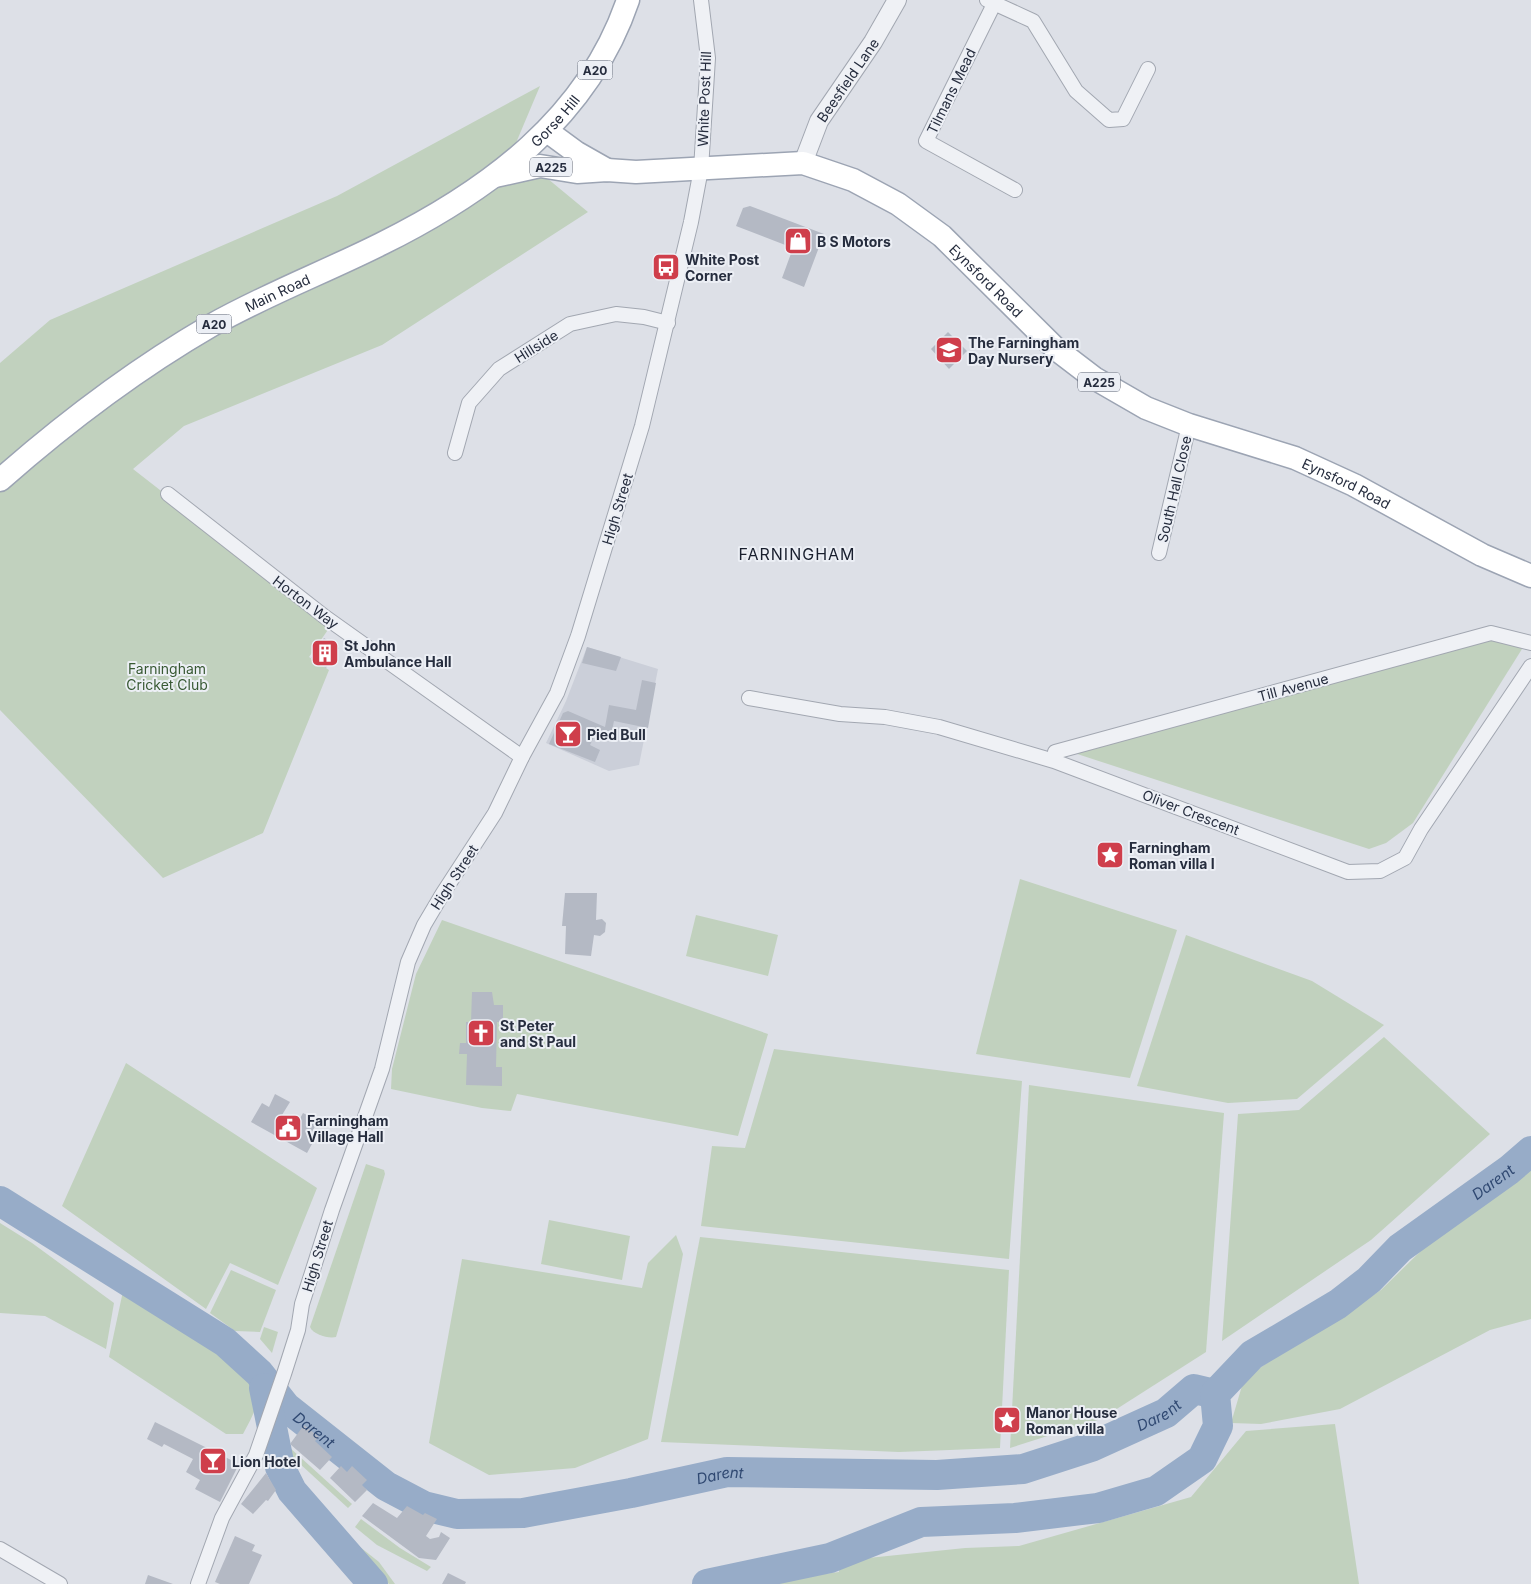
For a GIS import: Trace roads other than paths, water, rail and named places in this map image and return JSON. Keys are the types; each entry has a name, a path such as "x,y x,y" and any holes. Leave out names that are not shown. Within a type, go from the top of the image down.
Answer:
{"main road":[{"name":"Gorse Hill","path":"496,176 547,131 569,107 596,67 614,35 628,0"},
{"name":"Eynsford Road","path":"547,131 577,153 607,170"},
{"name":"Eynsford Road","path":"496,176 540,166 577,172 607,170 636,172 803,163 853,180 898,204 942,236 1056,349 1094,378 1146,408 1189,425 1295,458 1345,481 1482,555 1531,576"},
{"name":"Main Road","path":"0,480 65,425 138,371 170,350 252,304 416,227 496,176"}],"street":[{"name":"White Post Hill","path":"701,0 708,58 701,169"},
{"name":"Beesfield Lane","path":"803,163 819,121 873,42 897,0"},
{"name":"Tilmans Mead","path":"1015,190 926,141 991,2 1033,21 1076,91 1109,120 1123,119 1148,69"},
{"name":"High Street","path":"198,1584 222,1518 256,1456 284,1374 298,1330 302,1304 332,1210 382,1069 408,962 424,925 442,893 495,813 557,693 571,658 642,426 668,323 701,169"},
{"name":"Hillside","path":"455,453 469,403 499,369 570,324 616,314 644,317 668,323"},
{"name":"South Hall Close","path":"1159,553 1189,425"},
{"name":"Horton Way","path":"168,494 325,617 522,758"},
{"name":"Till Avenue","path":"1055,752 1081,743 1491,633 1531,643"},
{"name":"Oliver Crescent","path":"749,698 840,714 885,718 939,727 1054,761 1348,872 1380,871 1406,858 1421,830 1531,666"},
{"path":"0,1549 60,1584"}],"waterway":[{"name":"Darent","path":"707,1584 830,1558 921,1522 1015,1518 1098,1508 1156,1491 1202,1459 1218,1426 1215,1394 1252,1355 1338,1304 1369,1280 1400,1248 1509,1170 1531,1151"},
{"name":"Darent","path":"0,1201 225,1342 259,1373 286,1407 386,1486 424,1506 457,1514 523,1513 631,1493 727,1472 937,1475 1023,1469 1091,1447 1166,1413 1194,1389 1215,1394"},
{"name":"Darent","path":"264,1388 280,1467 292,1491 373,1584"}],"place":[{"name":"B S Motors","path":"798,241"},
{"name":"White Post Corner","path":"666,267"},
{"name":"The Farningham Day Nursery","path":"949,350"},
{"name":"St John Ambulance Hall","path":"325,653"},
{"name":"Pied Bull","path":"568,734"},
{"name":"Farningham Roman villa I","path":"1110,855"},
{"name":"St Peter and St Paul","path":"481,1033"},
{"name":"Farningham Village Hall","path":"288,1128"},
{"name":"Manor House Roman villa","path":"1007,1420"},
{"name":"Lion Hotel","path":"213,1461"}],"district":[{"name":"FARNINGHAM","path":"797,554"}],"park label":[{"name":"Farningham Cricket Club","path":"167,676"}]}
